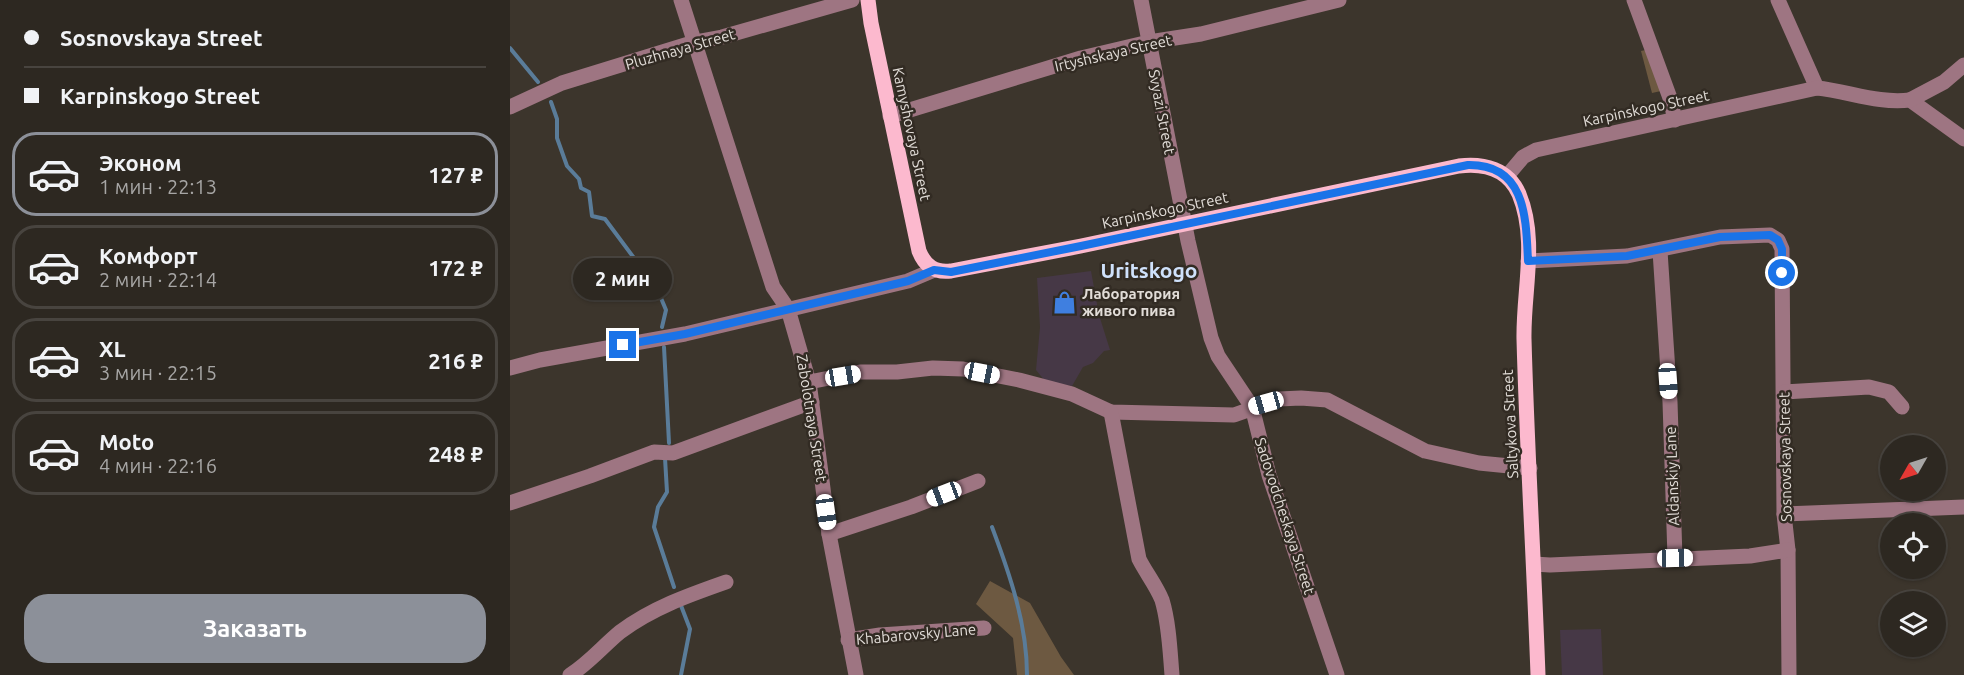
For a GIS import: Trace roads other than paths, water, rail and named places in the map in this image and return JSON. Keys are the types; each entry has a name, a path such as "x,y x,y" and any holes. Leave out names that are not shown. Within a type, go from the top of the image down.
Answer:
{"main road":[{"name":"Kamyshovaya Street","path":"868,0 919,252 934,270"},
{"name":"Karpinskogo Street","path":"934,270 951,272 1459,166 1479,165 1497,170 1507,176"},
{"name":"Saltykova Street","path":"1507,176 1515,187 1524,212 1528,261 1524,328 1538,675"}],"street":[{"name":"Zabolotnaya Street","path":"681,0 773,287 788,309 809,382 829,534 856,675"},
{"name":"Pluzhnaya Street","path":"510,107 562,83 695,42 722,37 852,0"},
{"name":"Svyazi Street","path":"1141,0 1184,224"},
{"name":"Irtyshskaya Street","path":"890,116 1080,58 1149,42 1201,34 1339,0"},
{"path":"1634,0 1671,98 1675,120"},
{"path":"1778,0 1816,88"},
{"path":"1964,65 1944,82 1910,100 1964,139"},
{"name":"Karpinskogo Street","path":"1507,176 1523,157 1536,150 1816,88 1842,90 1879,100 1895,102 1910,100"},
{"name":"Sadovodcheskaya Street","path":"1184,224 1211,338 1218,356 1252,407 1269,475 1337,675"},
{"name":"Sosnovskaya Street","path":"1660,251 1720,237 1770,235 1778,240 1782,249 1789,675"},
{"path":"1528,261 1627,256 1660,251"},
{"name":"Aldanskiy Lane","path":"1660,251 1670,402 1675,558"},
{"name":"Karpinskogo Street","path":"510,368 540,360 685,334 908,281 934,270"},
{"path":"809,382 861,372 897,372 933,368 963,369 1072,394 1111,412 1234,415 1279,399 1327,400 1425,451 1479,463 1530,468"},
{"path":"1784,392 1869,387 1889,392 1902,407"},
{"path":"510,503 654,452 673,453 812,402"},
{"path":"1111,412 1139,558 1162,602 1172,675"},
{"path":"829,534 978,482"},
{"path":"1785,514 1964,507"},
{"path":"1534,564 1750,556 1788,550"},
{"path":"570,675 619,633 641,618 675,600 726,582"},
{"name":"Khabarovsky Lane","path":"848,640 880,635 984,628"}],"waterway":[{"path":"510,48 538,82"},
{"path":"551,102 557,119 557,138 567,166 579,179 581,188 589,192 592,216 605,219 653,279 666,310 662,327"},
{"path":"664,347 669,443"},
{"path":"665,458 667,492 658,507 654,527 674,587"},
{"path":"992,527 1021,618 1027,675"},
{"path":"680,603 690,629 681,675"}],"place":[{"name":"Лаборатория живого пива","path":"1064,302"}],"district":[{"name":"Uritskogo","path":"1149,270"}]}
